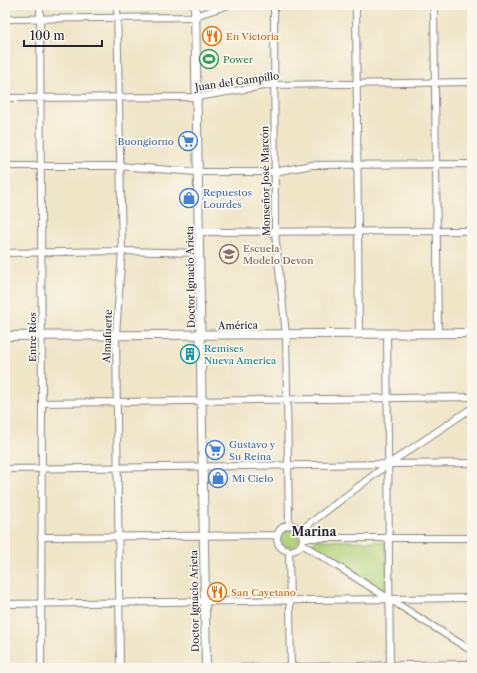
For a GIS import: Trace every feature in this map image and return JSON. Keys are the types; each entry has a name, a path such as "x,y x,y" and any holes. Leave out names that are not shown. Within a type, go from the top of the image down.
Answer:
{"street":[{"name":"Entre Ríos","path":"40,5 42,253 41,668"},
{"name":"Almafuerte","path":"116,5 122,251 116,334 117,536 120,668"},
{"name":"Doctor Ignacio Arieta","path":"195,5 197,172 202,336 204,468 203,535 206,668"},
{"path":"5,19 196,17 229,5"},
{"name":"Monseñor José Marcón","path":"274,5 275,233 286,334 289,524"},
{"path":"356,5 359,334"},
{"path":"434,5 438,333"},
{"name":"Juan del Campillo","path":"5,98 197,97 274,85 434,81 472,82"},
{"path":"5,166 119,166 197,172 274,172 309,166 472,164"},
{"path":"199,232 472,232"},
{"path":"5,253 122,251 199,253"},
{"path":"387,333 390,667"},
{"name":"América","path":"5,336 116,334 202,336 472,333"},
{"path":"42,403 472,397"},
{"path":"301,530 387,465 472,408"},
{"path":"5,469 204,468 472,463"},
{"path":"303,541 296,550 290,551 280,548 277,535 282,527 289,524 295,526 301,530 303,541 472,651"},
{"path":"41,537 277,535"},
{"path":"303,541 389,538 472,538"},
{"path":"290,551 291,667"},
{"path":"5,604 472,598"},
{"path":"227,668 390,667 472,664"}],"green space":[{"path":"286,529 294,529 299,534 297,545 294,547 286,547 281,542 281,534"},
{"path":"317,540 385,542 387,593 313,547 312,543"}],"place":[{"name":"En Victoria","path":"212,36"},
{"name":"Power","path":"209,59"},
{"name":"Buongiorno","path":"188,141"},
{"name":"Repuestos Lourdes","path":"189,198"},
{"name":"Escuela Modelo Devon","path":"229,254"},
{"name":"Remises Nueva America","path":"190,354"},
{"name":"Gustavo y Su Reina","path":"215,450"},
{"name":"Mi Cielo","path":"218,478"},
{"name":"San Cayetano","path":"217,592"}],"district":[{"name":"Marina","path":"314,532"}]}
